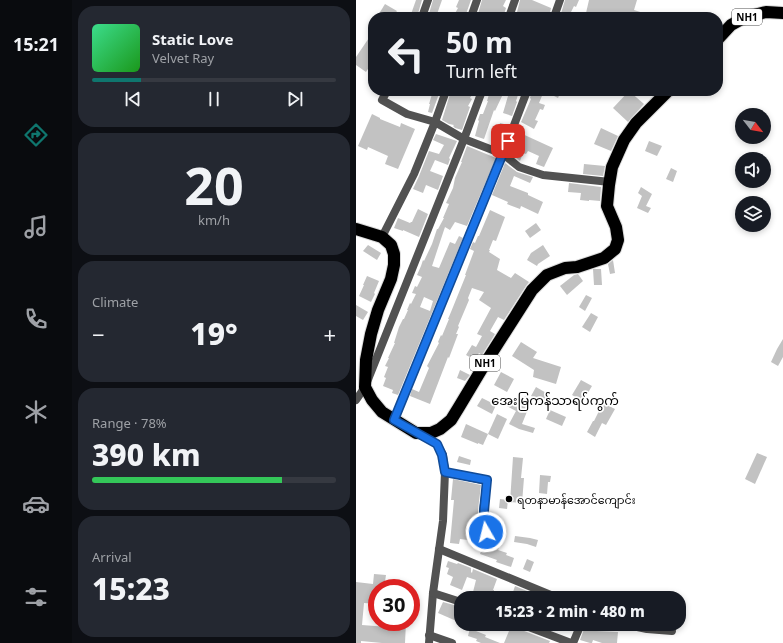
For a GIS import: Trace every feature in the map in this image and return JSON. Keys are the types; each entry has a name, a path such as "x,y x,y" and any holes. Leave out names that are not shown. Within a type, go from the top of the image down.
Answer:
{"highway":[{"name":"NH1","path":"723,34 731,25 750,16 766,12 783,13"},
{"name":"NH1","path":"416,433 431,433 440,429 451,420 532,290 547,275 565,268 577,267 604,258 614,249 618,240 616,227 607,206 612,167 624,140 636,123 663,96"},
{"path":"356,229 382,237 390,245 394,254 394,265 391,279 378,310 371,334 366,360 365,387 372,400 382,412 416,433"}],"street":[{"path":"424,12 428,0"},
{"path":"473,12 477,0"},
{"path":"511,12 515,0"},
{"path":"556,12 560,0"},
{"path":"384,96 382,100 407,114 435,122 464,139 503,154 519,167 543,175 610,182"},
{"path":"382,237 414,174 444,96"},
{"path":"356,400 365,387 480,96"},
{"path":"394,420 503,154 525,96"},
{"path":"416,433 437,444 442,455 445,472 443,521 433,593 429,639 452,643"},
{"path":"445,472 487,480 484,511 486,532"},
{"path":"439,549 541,591"},
{"path":"433,593 454,600"},
{"path":"540,631 572,643 578,631"},
{"path":"664,631 672,632"}],"building":[{"path":"416,0 422,0 418,12 412,12"},
{"path":"433,0 442,0 438,12 429,12"},
{"path":"459,0 471,0 467,12 456,12 458,8 456,7"},
{"path":"482,0 506,0 503,6 506,8 505,12 478,12"},
{"path":"520,0 532,0 551,8 550,12 517,12"},
{"path":"565,0 579,0 576,7 574,6 571,12 561,12"},
{"path":"589,0 637,0 634,10 640,12 586,12"},
{"path":"385,4 397,11 396,12 380,12"},
{"path":"368,39 368,69 366,72 356,65 356,57"},
{"path":"431,96 438,96 432,113 428,112"},
{"path":"449,96 471,96 470,98 472,99 468,106 470,107 462,130 455,128 453,126 454,125 442,120"},
{"path":"488,96 502,96 495,111 494,110 484,139 475,136 480,114 483,114"},
{"path":"508,96 518,96 512,116 503,113"},
{"path":"531,96 542,96 539,103 545,105 543,110 540,109 535,120 538,121 534,129 521,122 531,99"},
{"path":"624,96 635,96 644,104 628,122 613,108"},
{"path":"372,114 400,127 401,123 415,129 398,169 385,164 388,156 368,147 367,150 358,146"},
{"path":"500,123 508,125 505,132 498,130"},
{"path":"601,128 618,136 611,151 594,144"},
{"path":"518,132 553,148 544,167 536,164 539,156 528,151 526,154 523,153 520,161 511,153"},
{"path":"436,134 457,141 449,158 448,165 435,160 430,171 443,176 438,190 426,185 423,193 413,189 429,151 439,154 444,145 433,140"},
{"path":"649,141 662,146 657,156 645,151"},
{"path":"467,146 496,158 467,226 455,222 450,230 445,227 432,266 439,268 450,242 455,244 459,236 463,238 398,395 392,393 393,390 383,386 386,378 384,377 388,367 385,366 395,343 399,327 404,319 410,303 411,304 416,294 412,293 422,277 417,275 432,244 437,229 444,218 449,204 446,203 453,188","holes":["424,297 433,301 430,311 420,307"]},
{"path":"505,163 517,172 533,177 530,183 514,176 510,186 528,193 528,195 543,202 538,214 521,206 520,209 507,204 508,202 492,195"},
{"path":"584,164 605,166 603,176 583,174"},
{"path":"671,168 677,171 673,182 666,179"},
{"path":"569,183 601,187 600,201 580,200 581,193 568,192"},
{"path":"641,187 652,194 646,206 651,208 648,213 637,208 642,196 638,193"},
{"path":"418,209 428,214 419,237 394,228 398,218 410,223 412,222"},
{"path":"490,210 505,217 496,241 493,240 489,250 489,252 500,259 497,270 511,278 515,273 529,282 504,320 498,317 490,331 495,334 482,355 479,353 475,360 466,355 472,345 476,347 482,336 477,334 491,308 479,300 484,292 472,288 468,298 469,300 458,326 459,327 456,334 458,334 430,404 410,396 412,389 419,392 429,368 427,366 439,343 438,342 441,335 442,336 466,275 474,251 470,249 473,242 475,243 479,236"},
{"path":"536,223 541,230 530,238 525,231"},
{"path":"368,245 381,253 377,260 363,251"},
{"path":"543,245 550,256 537,266 527,260 531,253"},
{"path":"613,260 615,273 610,274 608,264"},
{"path":"593,269 601,269 602,285 594,285"},
{"path":"578,274 583,281 567,295 560,286 574,275"},
{"path":"367,276 379,281 371,302 359,296"},
{"path":"586,295 592,298 585,311 579,307"},
{"path":"356,305 368,312 363,320 356,316"},
{"path":"591,313 598,317 590,332 582,327"},
{"path":"783,339 783,357 778,366 771,362"},
{"path":"521,342 537,352 533,358 561,367 556,384 533,377 534,370 512,356"},
{"path":"460,370 470,375 465,381 457,378"},
{"path":"501,372 514,379 507,392 494,385"},
{"path":"581,380 592,386 583,401 572,395"},
{"path":"536,387 548,394 544,402 531,396"},
{"path":"525,396 532,399 522,424 535,428 533,433 509,424 516,411 505,405 508,399 521,405"},
{"path":"482,398 496,405 492,414 477,406"},
{"path":"603,403 615,409 606,425 602,423 595,437 587,432"},
{"path":"550,410 566,417 562,426 546,419"},
{"path":"497,414 507,419 498,439 488,434"},
{"path":"466,424 488,434 483,445 461,437"},
{"path":"757,453 767,457 755,484 745,479"},
{"path":"459,456 471,460 470,465 457,462"},
{"path":"513,457 523,458 521,478 524,478 522,503 510,502"},
{"path":"540,475 551,476 550,482 548,482 547,494 539,493"},
{"path":"453,479 481,485 475,541 460,539 459,544 450,543 454,500 451,500"},
{"path":"500,499 508,500 507,509 499,508"},
{"path":"515,536 538,540 536,547 514,542"},
{"path":"485,541 499,548 498,550 507,553 506,555 514,558 511,567 480,554"},
{"path":"527,559 534,562 530,572 523,569"},
{"path":"448,561 458,563 471,568 472,573 473,569 497,579 493,590 494,591 473,591 476,580 467,577 462,590 450,585 453,577 447,574 449,568 446,567"},
{"path":"374,574 386,575 385,579 374,579"},
{"path":"356,582 368,583 368,603 364,603 362,625 368,625 368,631 406,631 405,643 361,641 361,643 356,643"},
{"path":"515,586 527,591 513,591"},
{"path":"443,602 454,605 454,620 438,613"},
{"path":"469,631 476,631 486,635 485,637 500,643 481,643 476,641 477,639 468,636"},
{"path":"509,631 524,631 550,641 549,643 504,643"},
{"path":"583,631 618,632 617,643 602,643 593,640 592,643 590,643 580,640"}],"place":[{"name":"ရတနာမာန်အောင်ကျောင်း","path":"509,499"}],"district":[{"name":"အေးမြကန်သာရပ်ကွက်","path":"555,400"}],"route":[{"path":"486,532 484,511 487,480 445,472 442,455 437,444 394,420 508,141"}]}
